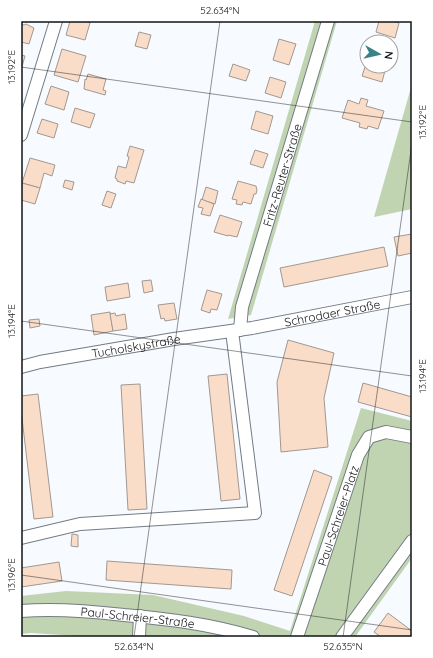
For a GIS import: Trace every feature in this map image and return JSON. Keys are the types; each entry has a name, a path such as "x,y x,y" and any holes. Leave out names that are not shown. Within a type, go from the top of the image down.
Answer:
{"street":[{"path":"21,135 56,21"},
{"name":"Fritz-Reuter-Straße","path":"21,538 80,524 255,513 241,330 242,307 328,21"},
{"name":"Schrodaer Straße","path":"241,330 412,296"},
{"name":"Tucholskystraße","path":"21,367 40,362 174,339 241,330"},
{"name":"Paul-Schreier-Platz","path":"297,637 358,455 369,437 386,432 412,437"},
{"path":"342,637 412,541"},
{"name":"Paul-Schreier-Straße","path":"21,611 80,610 140,616 206,625 253,637"},
{"path":"139,637 140,616"}],"green space":[{"path":"315,21 337,21 251,315 228,319"},
{"path":"412,84 412,209 374,217"},
{"path":"361,408 412,421 412,558 355,637 93,637 31,633 21,634 21,596 66,591 153,595 244,616 290,631"}],"building":[{"path":"70,21 85,21 90,23 85,40 66,35"},
{"path":"379,21 392,21 399,23 396,34 382,34 376,32"},
{"path":"21,24 26,24 34,28 29,44 21,42"},
{"path":"139,32 151,35 147,49 135,46"},
{"path":"279,39 296,44 289,65 273,60"},
{"path":"62,49 86,56 78,82 54,75"},
{"path":"21,55 25,56 21,70"},
{"path":"233,64 250,70 246,81 229,76"},
{"path":"88,74 106,79 103,90 106,91 105,95 84,89 85,79 86,80"},
{"path":"363,74 384,74 382,82 362,76"},
{"path":"270,77 286,82 281,98 265,93"},
{"path":"51,86 69,92 64,110 45,104"},
{"path":"361,98 368,100 366,106 384,111 378,129 368,126 367,129 359,127 360,123 342,118 348,100 359,104"},
{"path":"75,108 95,114 90,128 71,122"},
{"path":"256,111 273,116 268,134 251,129"},
{"path":"42,119 58,124 54,138 37,133"},
{"path":"130,146 144,150 134,183 126,181 125,184 117,181 115,178 118,166 126,168"},
{"path":"255,150 268,154 263,168 250,164"},
{"path":"30,158 55,165 52,176 44,173 40,188 22,183"},
{"path":"65,180 74,182 72,190 63,187"},
{"path":"238,181 256,186 256,194 254,194 251,204 243,202 242,205 236,204 237,200 232,199"},
{"path":"22,183 40,188 35,204 21,200"},
{"path":"206,187 218,191 215,204 202,200"},
{"path":"107,191 116,194 111,208 102,205"},
{"path":"201,199 214,204 210,216 201,214 203,208 198,207"},
{"path":"220,215 242,222 237,237 214,232"},
{"path":"412,234 412,253 398,256 394,237"},
{"path":"384,247 388,266 284,287 280,268"},
{"path":"151,280 153,291 144,293 142,281"},
{"path":"128,283 130,297 107,301 105,287"},
{"path":"207,290 222,294 217,310 211,309 210,313 201,310"},
{"path":"174,303 177,319 165,321 164,318 161,319 158,305"},
{"path":"110,312 113,331 94,335 91,315"},
{"path":"115,313 116,316 125,314 127,329 113,331 110,314"},
{"path":"39,319 40,326 30,328 29,320"},
{"path":"288,340 334,353 324,398 328,447 281,452 277,382"},
{"path":"227,374 240,499 221,501 208,376"},
{"path":"363,383 412,397 412,417 358,402"},
{"path":"140,384 147,509 128,510 121,385"},
{"path":"38,394 53,517 34,519 21,410 21,396"},
{"path":"314,470 332,477 292,596 274,590"},
{"path":"72,534 78,535 78,547 71,546"},
{"path":"107,561 232,570 231,589 106,580"},
{"path":"59,562 62,581 21,587 21,568"},
{"path":"388,613 412,631 412,637 381,637 374,632"}]}
